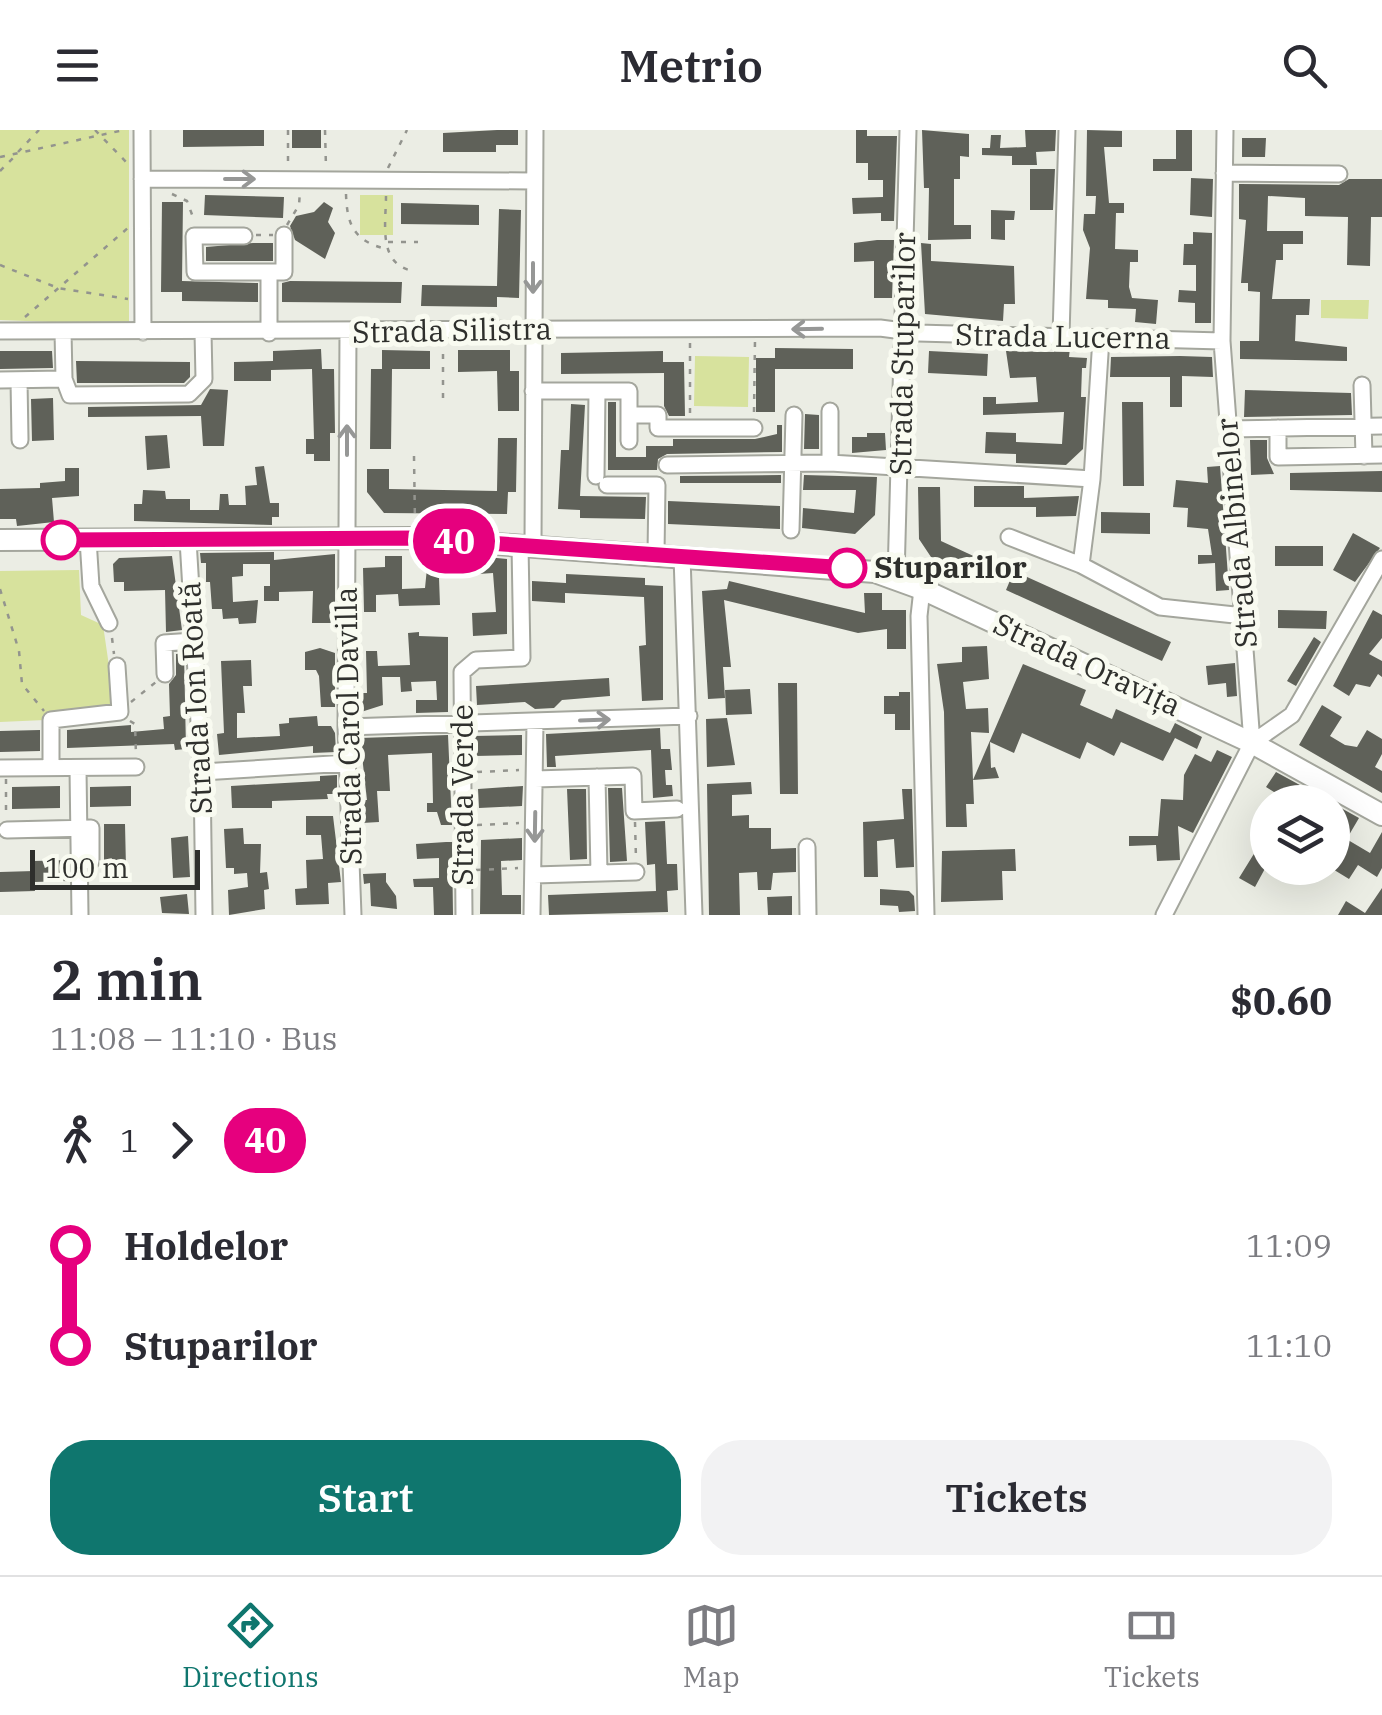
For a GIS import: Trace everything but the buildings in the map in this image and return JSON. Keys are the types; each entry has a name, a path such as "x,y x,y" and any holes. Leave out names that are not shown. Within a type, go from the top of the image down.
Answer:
{"main road":[{"name":"Strada Oravița","path":"0,540 415,538 832,566 896,578 1252,743 1382,815"}],"street":[{"path":"142,130 142,332"},
{"name":"Strada Verde","path":"464,915 462,672 468,664 522,658 533,391 535,130"},
{"name":"Strada Stuparilor","path":"896,578 908,130"},
{"path":"1061,336 1066,130"},
{"name":"Strada Albinelor","path":"1224,130 1222,341 1252,743"},
{"path":"1224,173 1340,174"},
{"path":"142,179 534,180"},
{"path":"244,236 194,236 195,272 284,272 284,235"},
{"path":"269,272 269,333"},
{"name":"Strada Silistra","path":"4,331 905,331"},
{"path":"63,331 64,379 70,395 189,394 204,379 203,332"},
{"name":"Strada Carol Davilla","path":"348,331 346,727 353,915"},
{"name":"Strada Lucerna","path":"905,331 1222,341"},
{"path":"1080,565 1092,480 1100,338"},
{"path":"0,380 64,379"},
{"path":"20,380 20,440"},
{"path":"1362,385 1364,456"},
{"path":"533,391 629,391 628,441"},
{"path":"597,391 602,480 657,486 656,554"},
{"path":"830,411 830,463"},
{"path":"791,530 794,415"},
{"path":"629,416 658,416 658,428 754,428"},
{"path":"1229,429 1382,426"},
{"path":"1278,428 1278,457 1382,455"},
{"path":"667,466 830,463 1092,480"},
{"path":"1009,537 1080,565 1160,607 1244,616"},
{"path":"88,539 91,586 109,622"},
{"name":"Strada Ion Roată","path":"188,540 202,772 204,915"},
{"path":"682,556 694,915"},
{"path":"1164,915 1252,743 1292,714 1382,559"},
{"path":"922,589 918,616 926,915"},
{"path":"165,674 164,643 194,641"},
{"path":"51,768 51,720 120,712 116,666"},
{"path":"346,727 690,716"},
{"path":"532,915 535,722"},
{"path":"202,772 348,763"},
{"path":"3,768 136,767"},
{"path":"78,768 80,915"},
{"path":"536,774 634,776 634,811 677,809"},
{"path":"596,777 599,873"},
{"path":"7,830 91,828 92,861"},
{"path":"807,847 808,915"},
{"path":"534,871 636,872"}],"path":[{"path":"0,171 39,130"},
{"path":"96,130 142,179"},
{"path":"0,157 102,138 124,130"},
{"path":"244,236 284,235 300,205 288,130"},
{"path":"325,130 326,180"},
{"path":"407,130 386,180 386,242 396,263 409,270"},
{"path":"346,180 347,217 353,231 361,241 387,250"},
{"path":"172,194 186,201 194,214 194,236"},
{"path":"4,331 142,216"},
{"path":"386,242 418,242"},
{"path":"0,265 58,288 142,302"},
{"path":"754,428 755,329"},
{"path":"442,330 443,400"},
{"path":"690,330 690,428"},
{"path":"414,456 415,538"},
{"path":"0,589 19,651 22,684 51,720"},
{"path":"109,622 116,666"},
{"path":"136,767 135,724 120,712 165,674"},
{"path":"3,768 7,830"},
{"path":"462,773 536,774"},
{"path":"634,811 636,872"},
{"path":"463,826 535,822"},
{"path":"463,870 534,871"}],"green space":[{"path":"0,130 129,130 129,325 0,320"},
{"path":"360,195 393,195 393,235 360,235"},
{"path":"1321,300 1369,300 1368,319 1321,318"},
{"path":"695,356 749,357 748,407 694,406"},
{"path":"79,570 81,615 103,625 115,707 47,712 45,720 0,722 0,571"}],"bus line":[{"name":"40","path":"61,540 415,538 847,568"}],"place":[{"name":"Stuparilor","path":"847,568"}]}
